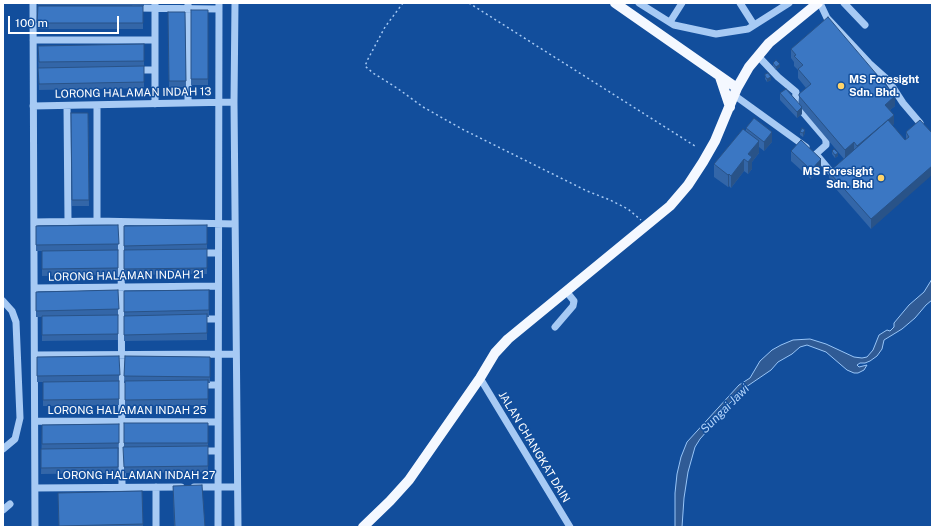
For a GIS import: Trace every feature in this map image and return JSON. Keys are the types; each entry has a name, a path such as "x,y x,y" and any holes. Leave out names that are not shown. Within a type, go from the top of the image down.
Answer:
{"main road":[{"path":"615,3 720,77 736,92"},
{"path":"363,527 409,480 495,354 508,339 670,206 688,185 715,141 736,92 749,67 769,43 819,3"},
{"path":"720,77 730,107"}],"street":[{"path":"236,3 234,102 238,527"},
{"path":"639,3 674,25 716,34 748,29 789,3"},
{"path":"670,22 682,3"},
{"path":"740,3 754,25"},
{"path":"819,3 827,18 869,63 888,80 903,103 920,124"},
{"path":"844,3 865,25"},
{"path":"155,5 155,104"},
{"path":"124,8 155,5 219,6 218,527"},
{"path":"35,6 33,40 37,70 33,106 35,527"},
{"path":"188,6 188,103"},
{"path":"33,40 155,40"},
{"path":"758,56 778,77 796,92 795,103 826,141 826,145 816,154"},
{"path":"124,70 155,70"},
{"path":"736,92 816,154 831,172"},
{"name":"LORONG HALAMAN INDAH 13","path":"33,106 234,102"},
{"path":"97,221 98,105"},
{"path":"67,106 68,221"},
{"path":"34,222 97,221 235,224"},
{"path":"121,222 125,254 121,287 125,319 122,354 126,385 122,422 122,488"},
{"path":"188,253 218,253"},
{"path":"34,254 42,254"},
{"path":"113,254 125,254"},
{"name":"LORONG HALAMAN INDAH 21","path":"35,288 218,286"},
{"path":"555,327 573,306 574,301 566,291"},
{"path":"3,301 12,311 16,322 20,418 15,439 3,449"},
{"path":"35,319 42,319"},
{"path":"114,319 125,319"},
{"path":"188,319 218,319"},
{"path":"35,355 236,354"},
{"name":"JALAN CHANGKAT DAIN","path":"480,378 570,527"},
{"path":"35,385 43,385"},
{"path":"114,385 126,385"},
{"path":"188,385 218,385"},
{"name":"LORONG HALAMAN INDAH 25","path":"35,421 218,422"},
{"path":"35,451 43,451"},
{"path":"114,451 130,451"},
{"path":"194,451 218,451"},
{"path":"156,487 156,527"},
{"name":"LORONG HALAMAN INDAH 27","path":"35,488 238,487"},
{"path":"3,510 10,504"}],"path":[{"path":"403,3 385,27 365,66 423,107 462,129 587,191 628,209 647,225"},
{"path":"470,3 695,146"}],"water":[{"path":"932,279 932,300 902,329 884,340 882,349 877,356 870,361 857,365 859,367 867,365 864,370 854,373 847,370 826,352 807,345 800,347 792,354 778,362 771,370 746,387 721,411 722,414 695,447 688,472 682,527 675,527 675,493 677,474 681,457 687,442 739,385 750,378 760,361 772,350 781,345 793,340 810,339 826,344 854,357 867,357 873,350 879,335 887,330 890,331 894,327 894,323 909,305 924,292"}],"building":[{"path":"38,6 143,6 143,23 37,23"},
{"path":"191,10 208,10 208,79 191,79"},
{"path":"168,12 185,12 186,81 169,81"},
{"name":"MS Foresight Sdn. Bhd.","path":"828,17 895,96 885,105 894,115 857,146 854,142 845,150 799,96 799,94 811,84 798,69 803,65 794,56 796,55 791,49"},
{"path":"144,44 144,61 39,62 38,46"},
{"path":"776,60 780,64 776,67 773,63"},
{"path":"144,66 144,82 39,84 38,68"},
{"path":"768,73 771,77 767,79 765,74"},
{"path":"786,89 802,107 797,112 780,93"},
{"path":"71,113 88,113 89,200 72,200"},
{"path":"754,118 772,132 764,142 746,128"},
{"name":"MS Foresight Sdn. Bhd","path":"888,120 905,140 909,137 906,132 920,120 932,133 932,166 871,219 829,172"},
{"path":"802,128 805,130 803,133 800,132"},
{"path":"743,129 759,141 748,154 752,157 748,162 744,159 731,176 714,164"},
{"path":"801,140 821,159 811,170 791,151"},
{"path":"834,149 838,153 835,155 832,151"},
{"path":"118,225 119,244 36,245 36,226"},
{"path":"207,225 207,244 124,246 124,226"},
{"path":"207,249 207,268 124,269 124,250"},
{"path":"118,250 118,268 42,269 42,251"},
{"path":"118,290 119,309 36,311 36,292"},
{"path":"209,290 209,310 124,312 124,291"},
{"path":"207,314 207,333 124,335 124,316"},
{"path":"118,315 118,334 42,335 42,316"},
{"path":"119,356 120,375 37,376 37,357"},
{"path":"125,356 210,357 210,377 124,376"},
{"path":"208,380 208,399 125,400 125,381"},
{"path":"119,381 119,399 43,400 43,382"},
{"path":"124,423 208,423 208,443 124,443"},
{"path":"119,424 119,443 42,444 42,425"},
{"path":"208,446 208,466 124,467 123,447"},
{"path":"118,448 118,467 41,468 41,449"},
{"path":"202,485 205,527 175,527 173,486"},
{"path":"142,491 143,524 59,526 58,493"}],"place":[{"name":"MS Foresight Sdn. Bhd.","path":"841,86"},
{"name":"MS Foresight Sdn. Bhd","path":"881,178"}],"water label":[{"name":"Sungai Jawi","path":"725,409"}]}
